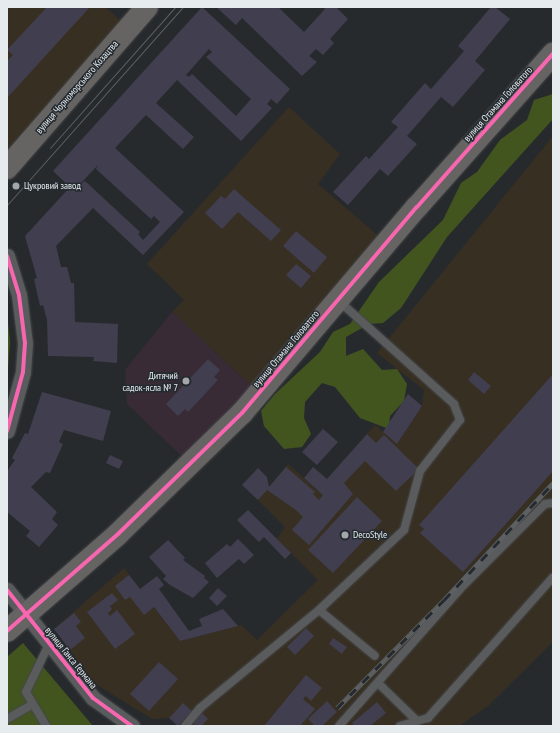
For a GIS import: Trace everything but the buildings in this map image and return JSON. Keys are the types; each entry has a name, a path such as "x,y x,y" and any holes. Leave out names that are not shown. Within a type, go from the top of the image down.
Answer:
{"main road":[{"name":"вулиця Чорноморського Козацтва","path":"7,168 147,7"},
{"name":"вулиця Отамана Головатого","path":"7,631 118,534 242,413 338,300 553,54"}],"street":[{"path":"7,256 19,295 25,343 23,372 7,431"},
{"name":"вулиця Ганса Германа","path":"7,590 93,698 132,726"}],"lane":[{"path":"185,726 200,708 319,610 404,530 420,471 460,420 454,404 338,300"},
{"path":"339,726 378,683 389,666 464,586 545,504 553,503"},
{"path":"400,726 428,718 553,577"},
{"path":"319,610 375,656"},
{"path":"46,726 26,692 49,644"},
{"path":"378,683 417,721"},
{"path":"7,719 33,704"}],"shaded area":[{"path":"7,7 105,7 128,27 7,162"},
{"path":"289,107 340,154 318,184 382,239 258,392 172,312 184,300 147,264"},
{"path":"553,136 553,642 488,706 459,726 178,726 169,718 152,719 94,683 54,629 124,568 180,641 241,625 257,640 318,580 277,539 285,527 258,500 288,464 317,490 375,425 397,444 422,406 424,390 377,353"},
{"name":"Дитячий садок-ясла № 7","path":"172,312 258,392 189,463 127,404 125,370"}],"green space":[{"path":"553,94 553,119 447,237 401,308 383,323 369,324 346,337 346,356 363,349 382,370 397,369 407,384 404,401 390,416 389,429 360,418 335,387 322,383 305,402 304,418 311,434 302,447 284,449 264,426 261,411 275,394 320,352 333,332 350,324 379,282 443,220 461,183 477,172 500,140 527,120 534,100"},
{"path":"7,312 10,342 7,384"},
{"path":"23,643 93,726 7,726 7,657"}],"tram line":[{"path":"50,148 175,7"},
{"path":"7,205 183,7"}],"railway":[{"path":"337,708 444,600 553,483"}],"cycle path":[{"path":"7,631 118,534 242,413 417,207 553,54"},
{"path":"7,256 19,295 25,343 23,372 7,431"},
{"path":"7,590 93,698 132,726"}],"place":[{"name":"Цукровий завод","path":"16,186"},
{"name":"Дитячий садок-ясла № 7","path":"186,381"},
{"name":"DecoStyle","path":"345,535"}]}
